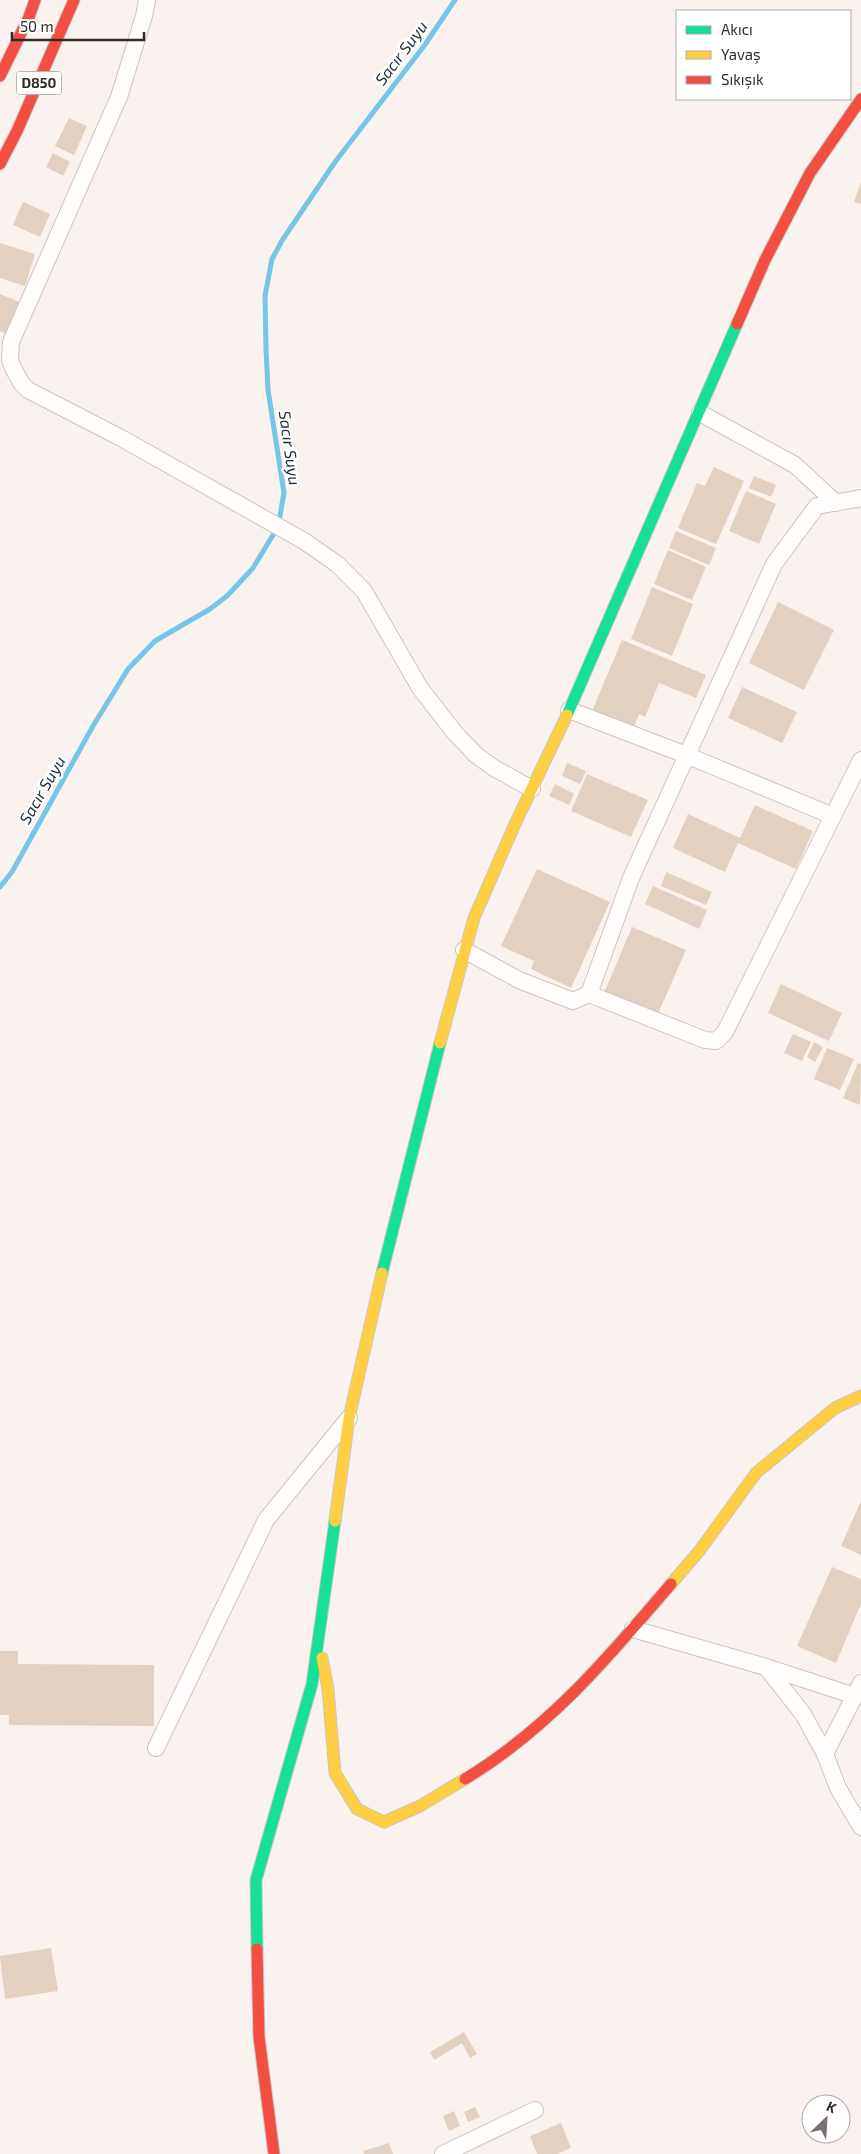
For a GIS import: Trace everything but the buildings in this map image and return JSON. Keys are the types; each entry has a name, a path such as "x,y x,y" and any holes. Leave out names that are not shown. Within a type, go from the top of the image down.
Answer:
{"main road":[{"name":"D850","path":"0,76 35,0"},
{"name":"D850","path":"0,164 17,131 74,0"},
{"path":"274,2154 259,2037 256,1880 312,1684 349,1418 398,1204 464,950 474,918 569,710 700,413 765,260 805,182 861,99"},
{"path":"318,1638 328,1689 334,1773 357,1809 384,1822 420,1806 474,1773 540,1726 607,1660 700,1550 756,1472 835,1408 861,1396"}],"street":[{"path":"147,0 144,16 119,97 11,342 10,360 16,376 28,390 122,439 304,541 337,564 364,591 420,688 465,744 494,768 532,789"},
{"path":"700,413 795,465 836,503"},
{"path":"589,994 631,878 774,564 817,506 861,498"},
{"path":"569,710 686,755 834,816"},
{"path":"464,950 519,980 573,1000 589,994 704,1040 716,1041 724,1032 861,760"},
{"path":"156,1748 266,1520 349,1418"},
{"path":"633,1629 766,1667 858,1690 826,1754"},
{"path":"766,1667 803,1714 826,1754 838,1788 861,1827"},
{"path":"443,2154 535,2110"}],"waterway":[{"name":"Sacır Suyu","path":"0,887 12,872 93,726 128,669 155,641 210,609 227,596 253,568 273,535 279,521 284,493 268,390 265,296 272,259 283,239 335,162 424,46 455,0"}],"traffic: fast":[{"path":"567,715 737,324"},
{"path":"382,1273 440,1043"},
{"path":"257,1949 256,1880 312,1684 335,1521"}],"traffic: slow":[{"path":"440,1043 474,918 515,824 567,715"},
{"path":"335,1521 349,1418 382,1273"},
{"path":"671,1584 700,1550 756,1473 835,1408 861,1396"},
{"path":"322,1658 328,1689 335,1773 357,1809 384,1822 420,1806 465,1779"}],"traffic: jam":[{"path":"0,76 29,17 35,0"},
{"path":"0,164 17,131 74,0"},
{"path":"737,324 765,260 810,173 861,99"},
{"path":"465,1779 523,1738 550,1715 600,1665 671,1584"},
{"path":"257,1949 259,2037 274,2154"}]}
